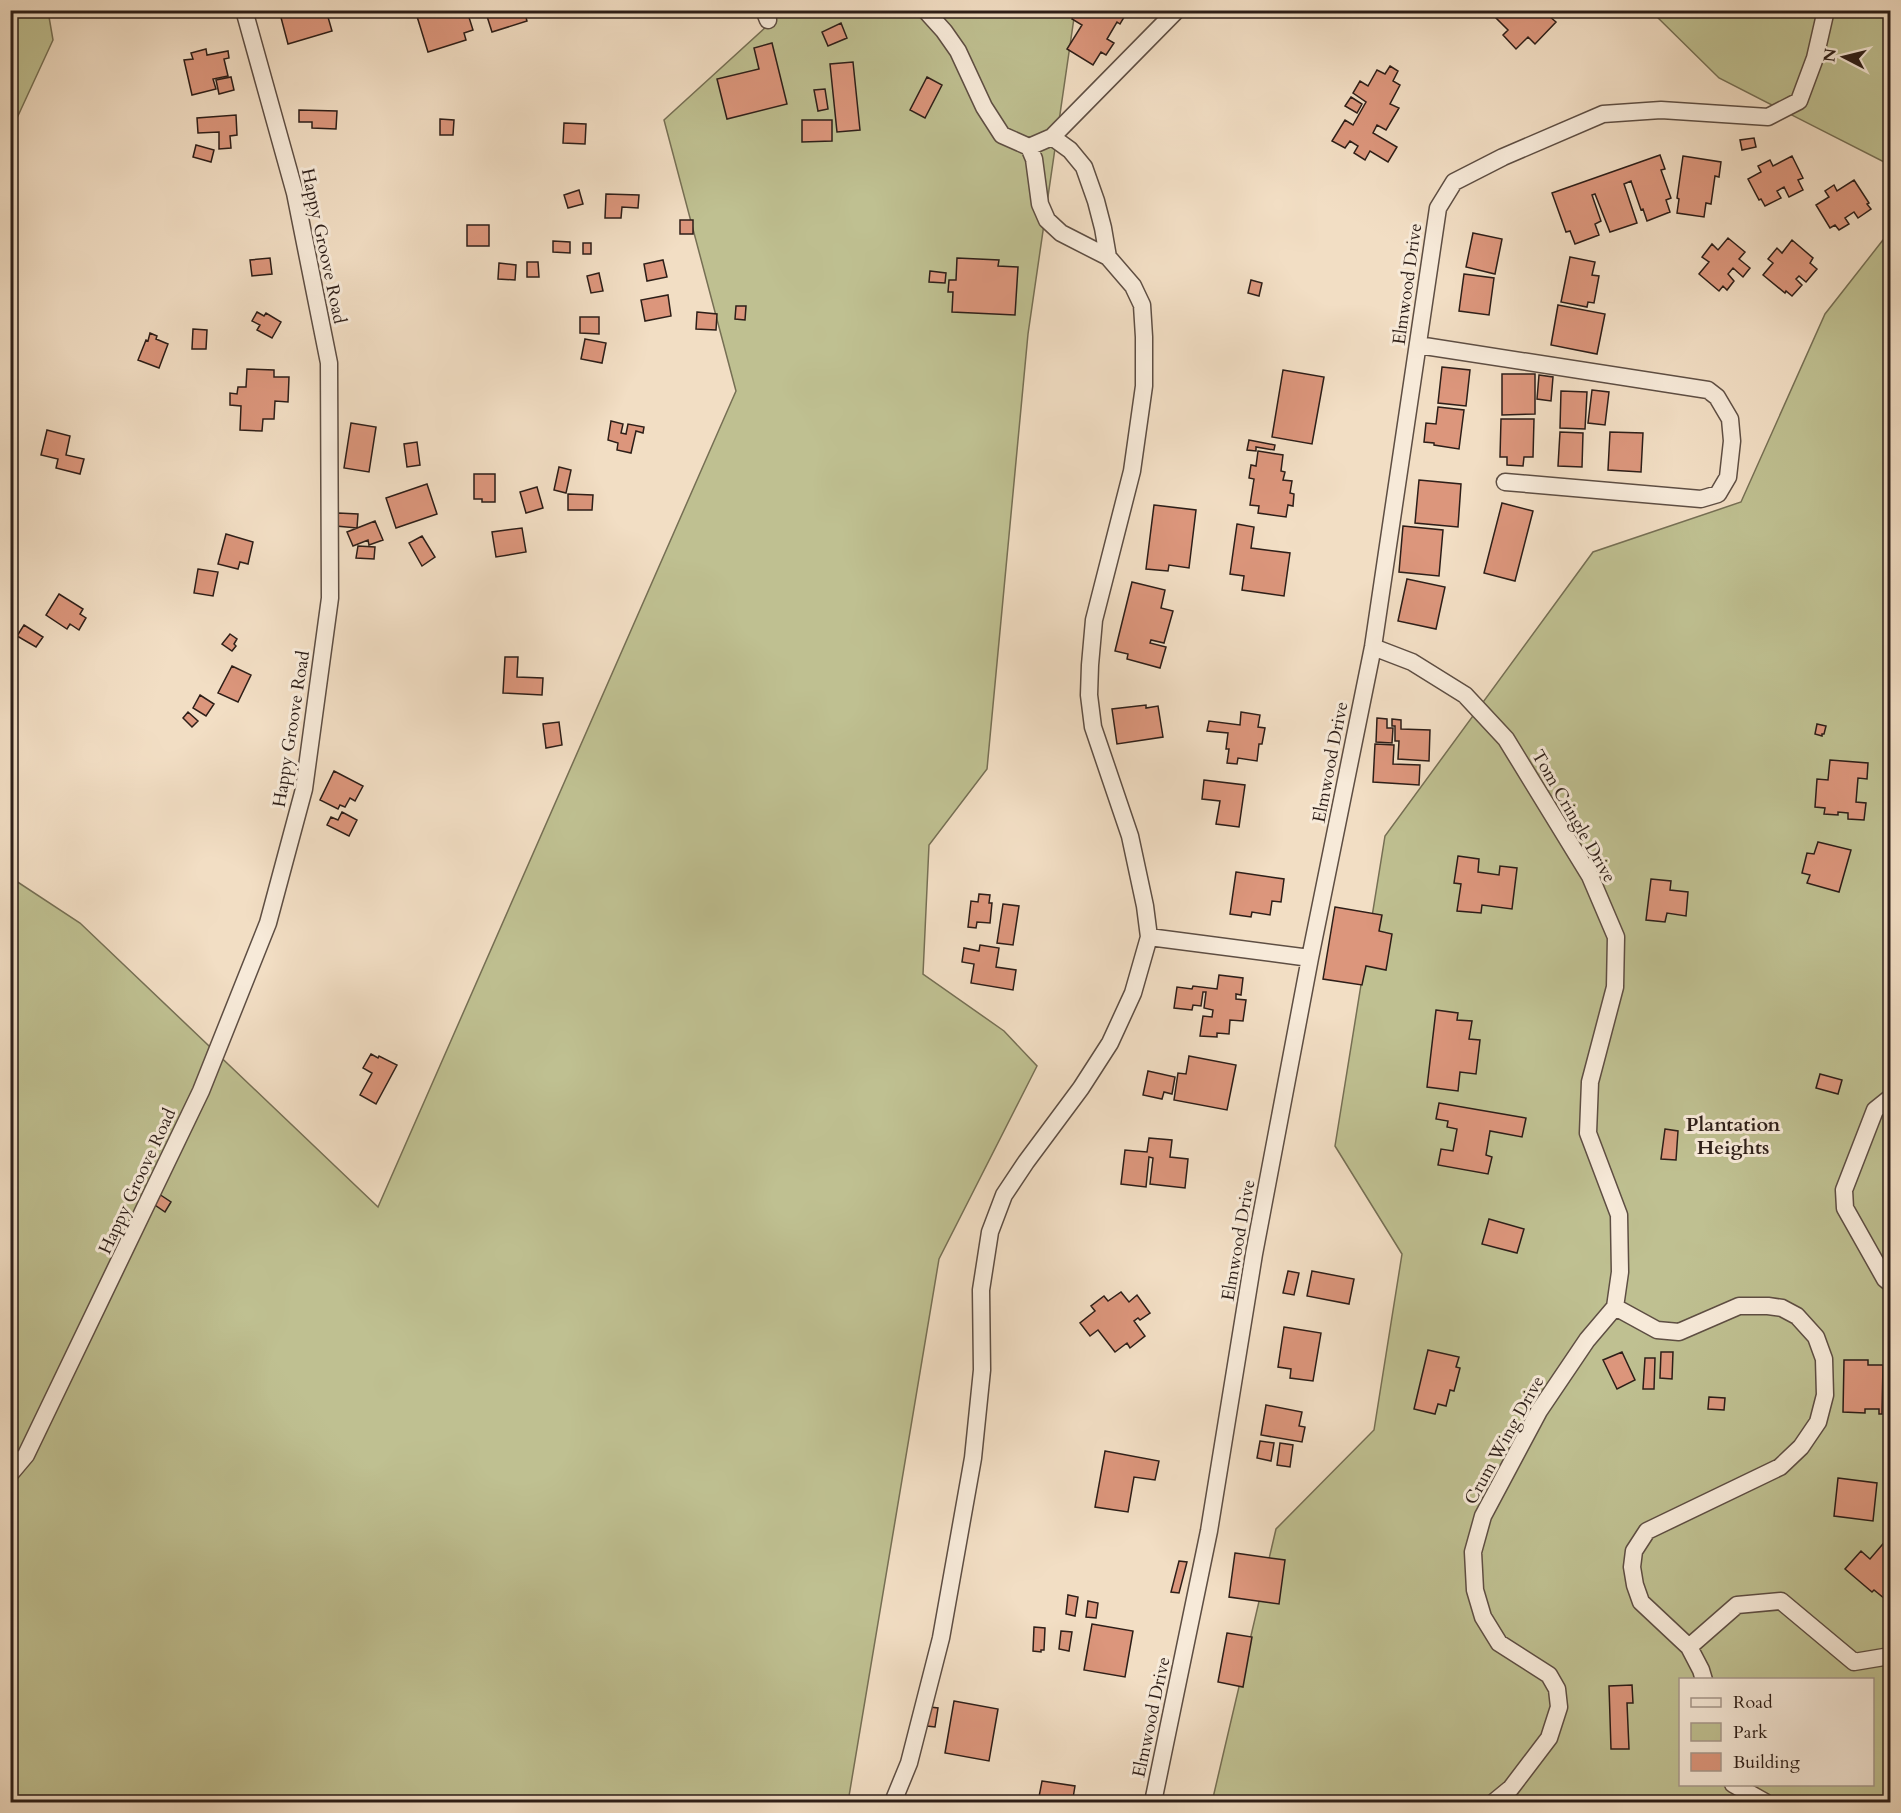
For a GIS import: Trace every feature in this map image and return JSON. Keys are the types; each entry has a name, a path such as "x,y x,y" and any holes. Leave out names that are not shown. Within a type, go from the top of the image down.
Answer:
{"street":[{"name":"Happy Groove Road","path":"10,1474 26,1455 201,1091 268,923 304,789 330,598 329,363 295,193 244,10"},
{"path":"893,1803 909,1763 940,1638 973,1458 982,1370 981,1290 990,1232 1004,1195 1081,1088 1110,1043 1133,993 1149,937 1145,906 1130,836 1093,727 1089,695 1095,620 1132,471 1144,386 1142,305 1133,286 1108,257 1061,233 1047,220 1041,204 1034,159 1029,147 1002,135 984,107 958,51 925,10"},
{"path":"1029,147 1052,137 1177,10"},
{"name":"Elmwood Drive","path":"1153,1803 1209,1531 1254,1254 1310,958 1373,647 1438,208 1454,182 1503,157 1603,114 1661,110 1768,117 1799,101 1815,58 1826,10"},
{"path":"1052,137 1070,150 1084,167 1101,219 1108,257"},
{"path":"1418,345 1708,390 1717,397 1730,419 1732,441 1728,477 1718,494 1701,499 1505,482"},
{"name":"Tom Cringle Drive","path":"1373,647 1412,662 1465,695 1506,739 1590,876 1616,938 1615,987 1590,1082 1588,1133 1619,1215 1620,1272 1615,1307"},
{"path":"1149,937 1310,958"},
{"path":"1890,1098 1875,1110 1844,1190 1845,1209 1885,1279 1890,1283"},
{"path":"1615,1307 1657,1330 1679,1332 1739,1306 1782,1308 1797,1316 1816,1337 1824,1359 1825,1395 1818,1422 1801,1447 1780,1467 1647,1531 1634,1551 1632,1567 1641,1602 1689,1647 1703,1678"},
{"name":"Crum Wing Drive","path":"1494,1803 1511,1788 1549,1738 1559,1707 1557,1689 1550,1675 1499,1643 1483,1617 1475,1590 1473,1552 1483,1516 1539,1412 1587,1340 1615,1307"},
{"path":"1689,1647 1737,1605 1781,1601 1854,1662 1890,1656"},
{"path":"1735,1786 1765,1803"}],"green space":[{"path":"11,10 48,11 53,40 11,131"},
{"path":"780,11 1075,11 1028,334 987,769 929,845 923,974 1004,1031 1037,1066 939,1259 848,1802 11,1802 10,877 80,923 378,1207 736,391 664,120 779,15"},
{"path":"1651,11 1890,11 1890,165 1719,78"},
{"path":"1890,231 1890,1802 1212,1802 1276,1529 1374,1430 1402,1254 1335,1146 1385,836 1593,552 1741,502 1825,314"}],"building":[{"path":"279,10 326,10 332,31 288,44"},
{"path":"415,10 456,10 458,14 467,11 473,30 464,33 466,40 428,52"},
{"path":"485,10 524,10 527,21 492,32"},
{"path":"1077,10 1121,10 1126,14 1120,24 1117,22 1107,39 1114,43 1106,55 1101,52 1093,65 1067,49 1082,25 1072,19"},
{"path":"1491,10 1554,10 1549,16 1556,22 1535,44 1528,37 1516,49 1503,35 1508,30 1490,12"},
{"path":"841,23 847,38 828,46 822,32"},
{"path":"772,43 787,104 727,119 717,79 759,69 754,48"},
{"path":"206,49 207,55 228,51 229,58 224,59 228,76 213,79 216,89 192,95 184,60 193,59 191,53"},
{"path":"853,62 860,130 837,132 830,64"},
{"path":"1390,66 1398,71 1393,81 1400,85 1390,104 1399,108 1386,130 1377,125 1373,133 1397,147 1388,162 1370,151 1365,160 1354,153 1358,146 1350,141 1345,148 1332,141 1345,120 1353,125 1366,102 1353,93 1360,81 1368,86 1377,70 1385,74"},
{"path":"231,77 234,90 219,94 216,80"},
{"path":"927,77 942,85 925,118 910,110"},
{"path":"825,89 828,109 818,111 814,90"},
{"path":"1351,97 1362,104 1357,113 1345,106"},
{"path":"299,110 337,111 336,129 312,128 312,122 299,122"},
{"path":"236,115 237,135 230,136 231,148 219,149 219,132 198,133 197,118"},
{"path":"440,119 454,120 453,135 440,135"},
{"path":"802,120 832,120 832,141 802,142"},
{"path":"564,123 586,124 585,144 563,143"},
{"path":"1754,138 1756,147 1742,150 1740,140"},
{"path":"196,145 214,150 211,162 193,157"},
{"path":"1660,155 1665,169 1661,170 1671,198 1666,200 1670,212 1647,221 1631,181 1624,184 1637,223 1610,232 1595,194 1592,195 1601,221 1595,224 1599,235 1575,244 1570,231 1566,232 1552,193"},
{"path":"1683,156 1721,162 1719,177 1715,176 1711,204 1706,203 1704,217 1677,213"},
{"path":"1792,156 1803,178 1798,180 1803,190 1789,197 1784,187 1777,191 1781,198 1765,206 1761,199 1759,200 1748,179 1761,172 1758,166 1770,160 1773,166"},
{"path":"1854,180 1871,209 1858,218 1854,212 1845,218 1849,224 1839,230 1835,225 1830,228 1816,205 1829,197 1825,191 1834,185 1837,191"},
{"path":"579,190 583,204 568,208 564,195"},
{"path":"606,194 639,195 638,208 622,207 621,218 605,218"},
{"path":"680,220 693,220 693,234 680,234"},
{"path":"467,225 489,225 489,246 467,246"},
{"path":"1473,233 1502,239 1495,274 1466,267"},
{"path":"1728,238 1745,252 1739,259 1750,268 1743,277 1733,268 1728,274 1734,281 1727,290 1723,286 1719,291 1699,274 1709,262 1702,257 1712,244 1718,250"},
{"path":"1792,240 1813,258 1810,263 1817,269 1806,282 1799,276 1796,279 1802,285 1792,296 1763,275 1773,263 1768,259 1777,248 1782,253"},
{"path":"553,241 570,242 570,253 553,252"},
{"path":"583,243 591,243 591,254 583,254"},
{"path":"1570,257 1595,262 1592,275 1599,276 1594,303 1588,302 1587,307 1561,302"},
{"path":"270,258 272,274 252,276 250,260"},
{"path":"957,258 999,260 998,266 1018,267 1015,315 952,312 953,292 948,292 949,280 956,280"},
{"path":"663,260 667,277 647,281 644,264"},
{"path":"527,262 538,262 539,277 527,277"},
{"path":"499,263 516,265 515,280 498,279"},
{"path":"930,271 946,273 945,283 929,282"},
{"path":"599,273 603,291 591,293 587,276"},
{"path":"1464,274 1494,278 1489,315 1459,311"},
{"path":"1251,280 1262,283 1259,296 1248,293"},
{"path":"668,295 671,316 645,321 641,300"},
{"path":"1558,305 1605,314 1597,354 1551,345"},
{"path":"736,306 746,306 745,320 735,319"},
{"path":"257,312 264,316 266,313 281,322 272,338 257,330 260,325 252,321"},
{"path":"697,312 717,314 716,330 696,329"},
{"path":"580,317 599,317 599,334 580,333"},
{"path":"193,329 207,330 206,349 192,349"},
{"path":"150,333 157,336 156,339 168,344 159,368 138,360"},
{"path":"585,339 606,343 602,363 581,359"},
{"path":"1442,367 1470,370 1466,406 1438,403"},
{"path":"247,369 274,370 274,377 289,377 288,402 275,401 274,419 263,419 262,431 240,430 241,406 230,405 230,393 237,394 238,387 246,387"},
{"path":"1283,370 1324,377 1312,444 1272,437"},
{"path":"1502,374 1535,374 1535,414 1502,415"},
{"path":"1539,375 1553,377 1551,401 1537,399"},
{"path":"1592,390 1609,392 1605,425 1588,423"},
{"path":"1561,391 1587,392 1585,429 1560,428"},
{"path":"1438,407 1464,410 1459,449 1424,442 1426,423 1436,424"},
{"path":"1501,419 1534,419 1533,457 1524,457 1523,466 1507,465 1507,457 1500,457"},
{"path":"611,421 623,424 621,433 626,434 628,424 644,427 643,433 636,431 631,453 617,450 618,443 608,440"},
{"path":"351,423 376,427 369,472 344,468"},
{"path":"47,430 70,436 66,455 84,459 80,474 56,468 58,459 41,455"},
{"path":"1560,432 1583,433 1582,467 1558,466"},
{"path":"1610,432 1643,433 1641,472 1608,470"},
{"path":"1249,440 1275,445 1274,450 1256,447 1256,451 1247,450"},
{"path":"417,442 420,465 407,467 404,444"},
{"path":"1258,451 1283,455 1281,471 1285,472 1283,480 1292,481 1290,493 1294,494 1293,506 1288,505 1286,517 1258,513 1259,506 1250,505 1254,479 1249,478 1251,465 1256,466"},
{"path":"559,467 571,470 566,493 554,490"},
{"path":"474,474 495,474 495,502 482,502 482,499 474,499"},
{"path":"1419,480 1461,484 1458,527 1415,523"},
{"path":"427,484 437,514 396,528 386,498"},
{"path":"537,487 543,508 526,513 520,492"},
{"path":"568,494 593,495 592,510 568,510"},
{"path":"1502,503 1533,511 1515,581 1484,573"},
{"path":"1154,505 1196,510 1189,568 1169,565 1168,571 1146,569"},
{"path":"338,513 358,514 357,528 336,526"},
{"path":"375,521 383,540 369,545 368,540 353,546 347,532"},
{"path":"1237,524 1254,527 1251,548 1290,553 1284,596 1242,590 1244,576 1230,574"},
{"path":"1403,526 1443,530 1439,576 1399,572"},
{"path":"522,528 526,552 496,557 492,532"},
{"path":"226,534 253,542 248,564 240,562 238,569 218,564"},
{"path":"422,536 435,557 422,566 409,543"},
{"path":"358,546 375,547 374,559 356,558"},
{"path":"198,569 218,572 213,596 194,593"},
{"path":"1407,579 1445,587 1436,629 1398,621"},
{"path":"1132,582 1165,590 1161,608 1173,611 1164,643 1151,640 1150,643 1166,647 1160,668 1127,659 1128,654 1115,651"},
{"path":"59,594 83,609 80,614 86,618 79,630 70,624 67,629 46,615"},
{"path":"24,625 43,637 36,647 17,636"},
{"path":"230,634 237,639 232,651 222,644"},
{"path":"505,657 518,657 517,677 543,678 542,695 503,693"},
{"path":"232,666 251,675 238,702 218,693"},
{"path":"200,695 214,704 206,716 193,708"},
{"path":"1146,705 1146,708 1158,706 1163,737 1117,744 1112,709"},
{"path":"188,712 198,721 192,727 183,718"},
{"path":"1241,712 1260,715 1258,727 1265,728 1262,744 1259,744 1257,761 1238,758 1237,764 1227,763 1228,733 1207,731 1209,721 1240,725"},
{"path":"1377,718 1387,719 1387,728 1393,728 1392,743 1376,742"},
{"path":"1392,719 1401,720 1401,729 1430,730 1429,761 1398,759 1399,741 1395,741 1395,726 1392,726"},
{"path":"559,722 562,745 546,748 543,724"},
{"path":"1817,724 1826,726 1822,736 1815,734"},
{"path":"1375,744 1394,745 1393,764 1420,765 1419,785 1373,782"},
{"path":"1830,760 1868,763 1867,779 1858,778 1856,802 1866,803 1864,820 1848,819 1848,813 1824,814 1825,808 1815,807 1817,779 1828,780"},
{"path":"334,771 363,786 355,801 350,798 345,807 340,805 338,809 320,800"},
{"path":"1204,780 1245,785 1239,827 1216,824 1220,801 1202,799"},
{"path":"342,812 357,820 349,836 327,825 331,817 338,820"},
{"path":"1818,842 1851,850 1839,892 1807,883 1810,875 1802,873 1807,853 1814,854"},
{"path":"1458,856 1479,859 1478,872 1499,875 1500,866 1517,868 1512,909 1482,905 1481,913 1457,911 1461,884 1454,883"},
{"path":"1236,872 1284,879 1281,902 1272,901 1270,915 1252,912 1251,917 1230,914"},
{"path":"1651,879 1671,881 1670,890 1688,892 1686,916 1667,913 1665,922 1646,920"},
{"path":"979,894 990,895 989,903 992,903 990,923 977,922 976,928 968,927 971,901 978,902"},
{"path":"1003,904 1019,906 1013,945 997,943"},
{"path":"1335,907 1382,915 1379,931 1392,934 1386,970 1366,966 1362,985 1323,979"},
{"path":"980,945 999,948 996,967 1016,970 1013,990 971,983 974,964 962,962 964,948 979,951"},
{"path":"1219,975 1243,978 1241,995 1236,994 1236,999 1246,1000 1243,1021 1230,1020 1229,1034 1217,1033 1217,1037 1200,1036 1203,1016 1212,1017 1213,1010 1204,1008 1206,992 1203,992 1201,1006 1193,1005 1192,1010 1174,1008 1177,987 1217,989"},
{"path":"1436,1010 1458,1013 1457,1020 1472,1021 1469,1039 1480,1040 1476,1074 1460,1072 1458,1091 1427,1087"},
{"path":"371,1054 397,1065 376,1104 360,1095 372,1073 363,1068"},
{"path":"1189,1056 1236,1065 1227,1110 1174,1100 1178,1073 1186,1074"},
{"path":"1148,1071 1175,1077 1172,1094 1164,1092 1162,1099 1143,1095"},
{"path":"1820,1074 1842,1080 1838,1094 1816,1088"},
{"path":"1439,1103 1526,1118 1522,1137 1490,1131 1486,1155 1492,1157 1488,1174 1438,1165 1441,1149 1453,1151 1457,1129 1447,1127 1448,1121 1436,1119"},
{"path":"1665,1129 1678,1131 1676,1160 1661,1159"},
{"path":"1149,1138 1172,1140 1170,1157 1188,1159 1185,1188 1150,1184 1153,1158 1149,1157 1146,1187 1121,1184 1125,1150 1147,1152"},
{"path":"159,1194 171,1202 165,1212 152,1203"},
{"path":"1489,1219 1524,1229 1517,1253 1482,1244"},
{"path":"1288,1271 1299,1273 1294,1295 1283,1293"},
{"path":"1312,1271 1354,1279 1349,1304 1307,1296"},
{"path":"1121,1292 1129,1302 1137,1295 1150,1313 1134,1321 1145,1336 1130,1348 1127,1343 1115,1352 1098,1330 1090,1336 1080,1323 1095,1311 1091,1306 1104,1296 1108,1301"},
{"path":"1284,1327 1321,1333 1313,1381 1290,1378 1291,1369 1278,1367"},
{"path":"1428,1350 1459,1357 1456,1367 1460,1368 1454,1391 1450,1390 1446,1406 1438,1404 1435,1414 1414,1409"},
{"path":"1622,1352 1635,1380 1617,1389 1603,1360"},
{"path":"1661,1352 1673,1352 1672,1379 1660,1378"},
{"path":"1645,1358 1655,1358 1654,1389 1643,1389"},
{"path":"1844,1360 1868,1360 1868,1365 1883,1365 1882,1414 1879,1414 1879,1409 1865,1409 1865,1413 1843,1412"},
{"path":"1709,1397 1725,1398 1724,1410 1708,1409"},
{"path":"1266,1405 1302,1412 1299,1426 1305,1427 1302,1442 1261,1435"},
{"path":"1260,1441 1274,1443 1271,1461 1257,1458"},
{"path":"1280,1443 1293,1445 1290,1467 1277,1465"},
{"path":"1105,1451 1159,1461 1155,1480 1134,1477 1128,1512 1095,1507"},
{"path":"1838,1478 1877,1483 1873,1521 1834,1516"},
{"path":"1888,1538 1890,1539 1890,1573 1887,1577 1890,1580 1890,1593 1885,1599 1874,1590 1872,1592 1845,1569 1861,1551 1870,1559"},
{"path":"1235,1553 1285,1560 1279,1604 1229,1597"},
{"path":"1179,1561 1187,1562 1179,1593 1171,1592"},
{"path":"1068,1595 1078,1597 1075,1616 1066,1614"},
{"path":"1088,1601 1098,1603 1096,1618 1086,1617"},
{"path":"1092,1624 1133,1631 1125,1677 1084,1670"},
{"path":"1034,1627 1045,1628 1044,1650 1041,1652 1033,1651"},
{"path":"1061,1631 1072,1632 1069,1651 1059,1649"},
{"path":"1227,1633 1252,1637 1243,1687 1218,1682"},
{"path":"1632,1685 1633,1703 1627,1703 1629,1749 1611,1749 1609,1686"},
{"path":"954,1701 998,1709 989,1761 945,1753"},
{"path":"930,1707 938,1708 935,1727 927,1726"},
{"path":"1042,1781 1075,1786 1073,1798 1081,1799 1080,1802 1038,1802"}],"district":[{"name":"Plantation Heights","path":"1733,1136"}]}
